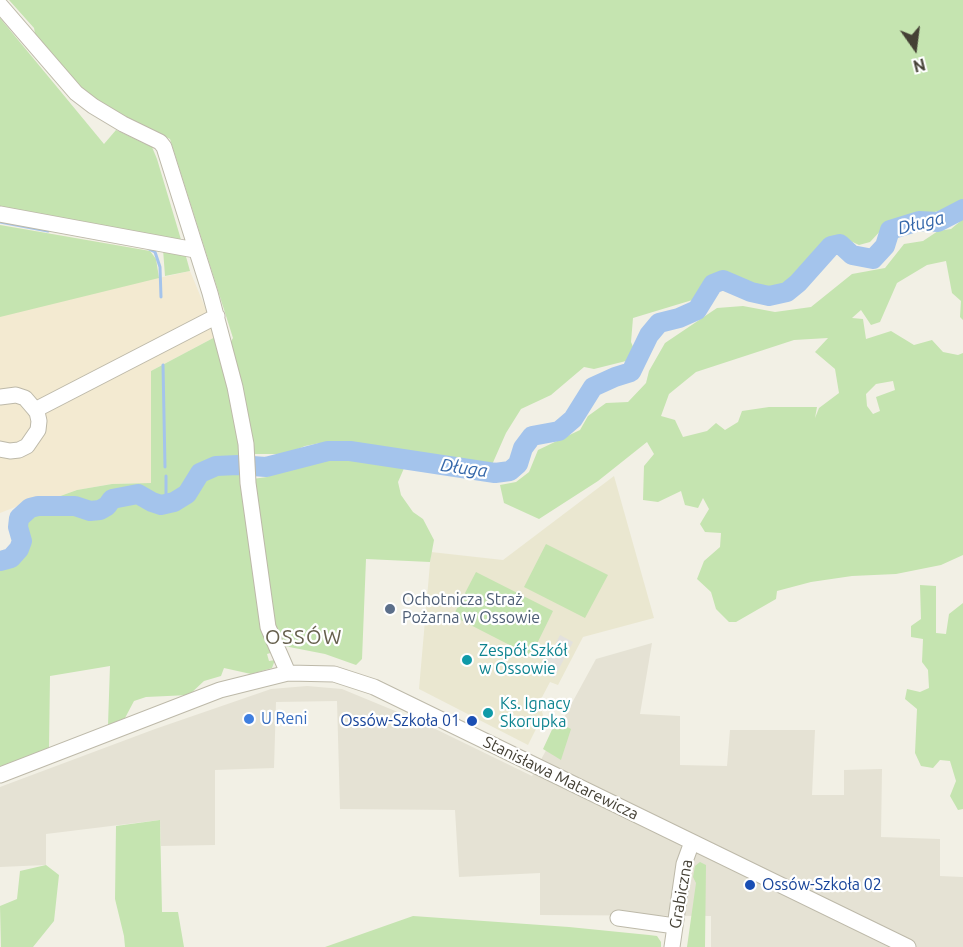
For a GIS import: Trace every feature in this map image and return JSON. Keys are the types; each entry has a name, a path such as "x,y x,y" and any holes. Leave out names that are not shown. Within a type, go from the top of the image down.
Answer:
{"street":[{"path":"0,5 76,93 123,124 160,142 166,152 217,316 235,387 246,444 248,483 268,627 288,673"},
{"path":"0,214 195,250"},
{"path":"35,410 217,316"},
{"path":"0,397 16,395 25,398 35,410 39,421 34,439 27,446 19,450 0,449"},
{"name":"Stanisława Matarewicza","path":"0,775 220,690 288,673 334,674 374,687 908,947"},
{"name":"Grabiczna","path":"672,947 684,864 692,842"},
{"path":"618,918 675,926"}],"shaded area":[{"path":"0,225 150,251 156,259 159,278 190,271 217,336 151,371 151,483 112,484 77,490 52,499 28,502 0,513"},
{"path":"614,476 654,618 583,637 558,685 550,682 539,703 543,715 528,745 419,689 431,552 503,560"},
{"path":"560,635 573,642 554,678 541,671"},
{"path":"652,643 640,714 680,716 680,765 727,766 730,730 815,730 812,795 844,795 844,770 882,769 881,837 940,839 940,876 963,877 963,947 711,947 711,916 540,915 540,873 459,877 455,810 340,809 337,701 276,702 274,768 215,770 215,845 161,846 160,820 46,834 46,865 0,867 0,787 155,729 271,689 307,686 342,689 417,720 532,776 596,659"}],"green space":[{"path":"9,0 963,0 963,204 885,226 870,242 859,245 844,238 826,245 787,283 778,288 759,289 735,275 716,277 706,285 699,298 633,318 631,342 634,349 626,361 594,369 584,367 551,395 521,409 506,433 491,467 320,443 286,454 251,454 229,345 233,338 170,139 97,104 78,88 36,39 34,28"},
{"path":"0,18 104,144 116,130 152,147 182,243 0,210"},
{"path":"963,219 963,320 960,317 961,301 952,293 946,261 927,265 897,283 880,322 871,325 861,310 852,318 863,319 866,339 891,331 914,345 932,340 943,352 958,355 963,353 963,555 941,565 896,574 852,576 811,582 777,591 776,599 736,622 729,622 716,609 711,592 697,579 704,561 720,547 721,533 705,532 700,524 709,509 703,498 698,508 685,505 681,491 658,502 643,500 644,466 654,454 647,442 598,481 539,519 504,503 500,485 516,482 529,472 538,450 580,430 588,416 606,403 628,402 646,383 649,371 665,343 717,308 743,306 775,312 811,307 852,274 885,268 904,244 923,241 938,231 951,229","holes":["828,338 815,352 835,369 839,393 819,408 815,418 817,407 769,407 742,411 738,422 725,430 716,423 707,431 683,437 675,420 661,416 669,394 696,372 794,340","893,381 895,390 876,397 880,411 873,414 867,406 866,394 876,384"]},
{"path":"0,225 150,251 156,259 159,278 0,317"},
{"path":"163,249 185,253 190,271 165,276"},
{"path":"217,336 244,456 198,467 177,493 168,499 158,500 142,491 125,490 106,496 100,503 94,505 52,499 77,490 112,484 151,483 151,371"},
{"path":"328,456 405,466 398,482 401,495 413,512 423,519 434,540 430,562 366,559 362,659 356,665 325,654 279,645 274,633 252,479 267,477 302,459"},
{"path":"233,470 243,472 274,652 267,654 269,661 275,660 272,668 251,674 224,668 221,676 204,681 189,695 146,697 134,701 125,718 108,725 110,666 50,676 49,748 0,767 0,570 16,563 24,555 28,542 23,526 26,519 33,514 50,512 96,516 106,514 123,502 132,499 150,509 171,509 183,504 194,495 207,475"},
{"path":"546,544 608,575 585,618 524,587"},
{"path":"476,572 553,611 531,656 453,616"},
{"path":"920,585 936,586 936,633 946,634 949,614 963,603 963,809 958,810 950,796 956,781 950,761 940,760 933,768 921,766 915,753 917,709 905,699 907,689 920,692 929,688 928,670 922,662 923,639 911,637 911,626 921,619"},
{"path":"556,721 571,729 561,760 543,749"},
{"path":"160,820 162,912 178,912 184,947 125,947 115,899 116,826"},
{"path":"700,862 706,865 705,947 687,947 696,883 693,877 695,866"},
{"path":"46,865 59,875 54,921 33,947 1,947 0,906 17,899 20,871"},
{"path":"413,916 657,936 661,947 325,947"}],"waterway":[{"name":"Długa","path":"0,561 11,558 19,549 22,541 18,527 19,518 30,508 75,506 90,511 100,510 112,499 138,494 161,505 174,502 187,494 200,473 216,466 266,467 328,451 350,451 495,473 510,471 518,464 523,448 532,436 559,431 573,419 593,387 631,372 649,335 659,323 697,310 713,284 723,280 751,292 769,296 787,292 831,246 840,244 852,255 873,259 885,246 890,230 919,221 938,222 963,209"},
{"path":"0,222 48,231"},
{"path":"149,249 155,252 160,267 161,297"},
{"path":"163,365 165,467"},
{"path":"166,476 166,503"}],"place":[{"name":"Ochotnicza Straż Pożarna w Ossowie","path":"390,609"},
{"name":"Zespół Szkół w Ossowie","path":"467,660"},
{"name":"Ks. Ignacy Skorupka","path":"488,713"},
{"name":"U Reni","path":"249,719"},
{"name":"Ossów-Szkoła 01","path":"472,721"},
{"name":"Ossów-Szkoła 02","path":"750,885"}],"district":[{"name":"OSSÓW","path":"304,637"}]}
